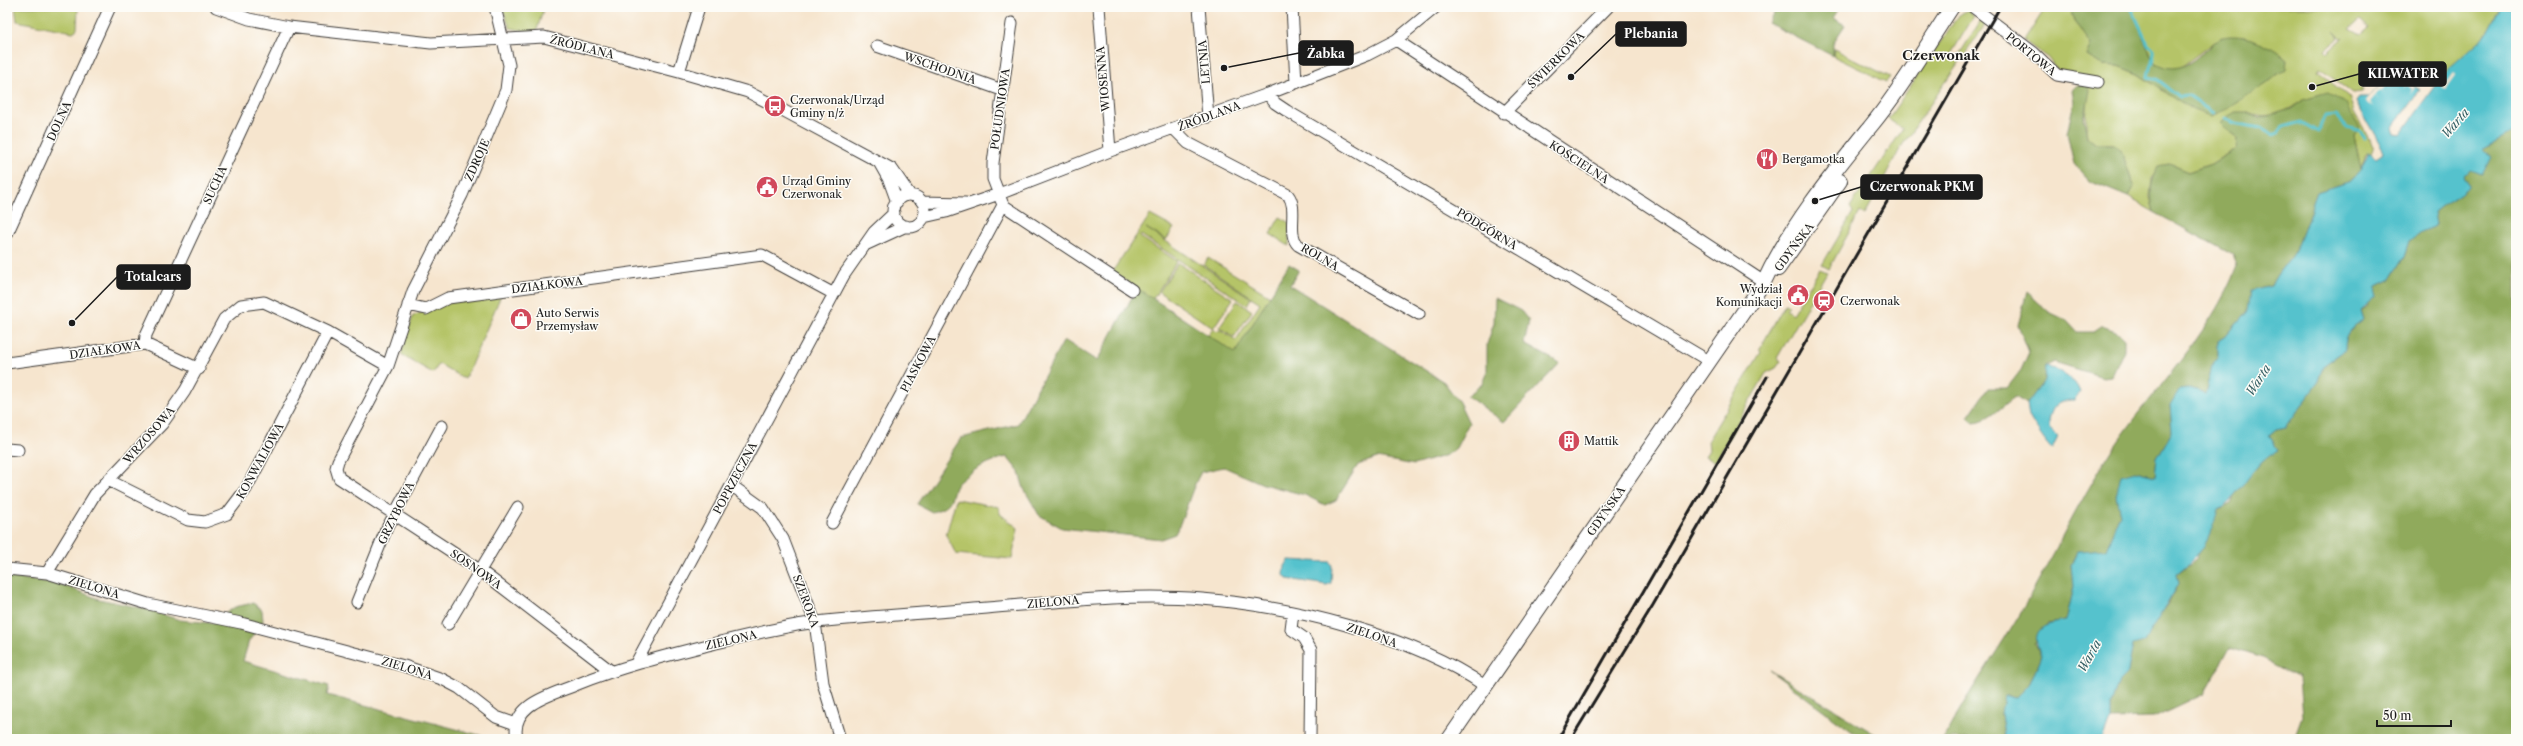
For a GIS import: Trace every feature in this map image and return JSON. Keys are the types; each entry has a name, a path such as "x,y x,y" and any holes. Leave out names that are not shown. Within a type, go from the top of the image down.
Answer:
{"main road":[{"name":"GDYŃSKA","path":"1449,739 1764,282 1783,246 1853,146 1870,127 1952,7"}],"street":[{"name":"DOLNA","path":"7,234 110,7"},
{"name":"ŹRÓDLANA","path":"216,7 249,19 289,27 431,43 544,37 680,72 748,92 880,164 892,169 910,195"},
{"name":"ZDROJE","path":"408,305 462,195 502,104 508,78 504,38 495,7"},
{"path":"680,72 699,7"},
{"name":"WIOSENNA","path":"1099,7 1110,151"},
{"name":"LETNIA","path":"1199,7 1208,117"},
{"path":"1292,7 1296,83"},
{"name":"ŹRÓDLANA","path":"922,202 971,203 1001,200 1110,151 1208,117 1367,55 1396,40 1436,7"},
{"name":"ŚWIERKOWA","path":"1504,113 1608,7"},
{"name":"PORTOWA","path":"1973,7 2034,53 2057,76 2098,82"},
{"name":"POŁUDNIOWA","path":"1001,200 993,179 993,163 1012,23"},
{"name":"SUCHA","path":"145,344 146,335 289,27"},
{"name":"KOŚCIELNA","path":"1396,40 1504,113 1764,282"},
{"name":"WSCHODNIA","path":"877,46 1002,90"},
{"name":"PODGÓRNA","path":"1268,94 1274,104 1709,361"},
{"name":"ROLNA","path":"1174,128 1188,143 1288,195 1293,207 1294,238 1298,245 1419,314"},
{"path":"880,164 889,180 898,221 906,226"},
{"path":"834,294 853,261 867,244 874,232 903,197 910,195 922,202 925,209 924,217 917,225 906,226 867,244"},
{"path":"1001,200 1132,290"},
{"name":"PIASKOWA","path":"832,523 1001,200"},
{"name":"ŹRÓDLANA","path":"924,217 946,212 971,203"},
{"name":"DZIAŁKOWA","path":"408,305 426,309 448,298 762,255 834,294"},
{"name":"POPRZECZNA","path":"636,663 834,294"},
{"name":"WRZOSOWA","path":"47,573 85,508 108,480 162,424 198,368 224,319 241,305 252,302 264,302 328,332"},
{"path":"328,332 388,366 408,305"},
{"name":"KONWALIOWA","path":"108,480 188,520 205,522 228,514 246,489 328,332"},
{"name":"DZIAŁKOWA","path":"7,363 145,344 198,368"},
{"name":"SOSNOWA","path":"388,366 338,462 336,473 346,484 480,571 611,671"},
{"name":"GRZYBOWA","path":"357,602 394,515 442,426"},
{"name":"SZEROKA","path":"731,485 763,508 778,528 815,622 823,683 840,739"},
{"path":"448,624 480,571 483,563 518,508"},
{"name":"ZIELONA","path":"7,570 47,573 148,604 241,623 404,666 442,679 459,688 496,717 516,724 522,711 532,704 611,671 636,663 752,635 815,622 1145,596 1205,599 1293,613 1347,626 1396,643 1462,671 1485,686"},
{"path":"1293,613 1291,629 1304,638 1311,650 1310,739"},
{"path":"516,724 517,739"}],"green space":[{"path":"15,7 78,7 77,29 73,32 17,21"},
{"path":"502,7 544,7 536,33 510,28"},
{"path":"1778,7 1840,7 1833,18 1845,25 1833,43 1833,56 1768,23"},
{"path":"2046,7 2072,7 2070,10 2075,23 2092,44 2087,56 2102,65 2118,66 2138,74 2166,93 2247,95 2285,70 2287,59 2244,37 2219,38 2181,67 2170,70 2154,63 2131,7 2501,7 2481,41 2475,48 2448,70 2436,84 2424,81 2404,65 2393,61 2382,68 2377,64 2359,86 2364,90 2363,92 2352,93 2319,68 2317,71 2349,97 2354,112 2374,148 2372,152 2366,153 2361,169 2354,136 2303,100 2277,114 2262,116 2248,112 2225,129 2238,138 2238,147 2211,164 2188,172 2169,164 2152,178 2150,197 2154,212 2128,197 2134,186 2122,153 2114,144 2096,144 2087,137 2086,124 2088,85 2055,68 2048,58 2024,41","holes":["2360,20 2369,28 2361,35 2350,29","2334,31 2341,38 2344,37 2327,53 2325,50 2339,38"]},
{"path":"2072,7 2131,7 2154,63 2163,66 2177,68 2183,66 2195,59 2219,38 2237,36 2255,40 2272,48 2287,59 2286,70 2227,109 2211,116 2193,110 2138,74 2118,66 2102,65 2087,56 2092,44 2075,23 2070,10"},
{"path":"1968,10 1974,16 1951,54 1957,58 1981,20 1985,25 1901,147 1865,215 1860,212 1829,269 1822,265 1853,212 1850,207 1903,129 1888,119 1954,22 1961,13"},
{"path":"1834,49 1890,77 1886,82 1833,56"},
{"path":"2077,85 2088,85 2090,91 2084,120 2087,137 2096,144 2114,144 2122,153 2134,186 2128,197 2089,181 2074,164 2067,133 2074,102 2072,90"},
{"path":"2328,93 2344,103 2360,128 2354,136 2361,169 2350,181 2317,192 2302,236 2292,255 2277,275 2271,286 2252,291 2248,311 2227,335 2218,341 2218,357 2213,363 2205,394 2190,389 2170,405 2172,432 2157,458 2155,476 2135,471 2116,496 2120,514 2106,550 2078,551 2072,564 2074,587 2066,621 2047,624 2035,644 2041,656 2030,683 2016,697 2005,696 2001,714 2004,736 2002,739 1943,739 1961,707 2010,631 2100,469 2129,426 2197,338 2226,291 2237,266 2233,255 2154,212 2151,199 2151,188 2159,166 2169,164 2188,172 2211,164 2237,148 2238,138 2225,129 2221,123 2235,112 2248,112 2258,117 2268,116 2291,109 2303,100"},
{"path":"2516,131 2516,739 2294,739 2302,717 2299,678 2260,657 2230,648 2204,694 2154,718 2111,719 2111,704 2119,680 2128,672 2133,645 2167,606 2179,584 2177,574 2196,560 2218,509 2231,503 2236,492 2268,454 2278,450 2269,435 2276,429 2286,427 2319,381 2324,365 2345,350 2348,335 2364,320 2361,310 2367,307 2377,286 2391,279 2405,256 2410,241 2421,232 2436,226 2434,212 2469,186 2463,178 2471,169 2481,174 2482,150"},
{"path":"1150,215 1174,228 1166,240 1146,228 1251,298 1247,305 1141,235 1140,237 1177,261 1153,299 1112,272"},
{"path":"1280,217 1289,222 1289,246 1270,234"},
{"path":"1208,258 1270,296 1235,354 1208,336 1213,328 1217,331 1219,329 1236,340 1260,303 1204,265"},
{"path":"1178,263 1233,299 1213,328 1159,292"},
{"path":"1289,264 1299,270 1290,285 1444,382 1459,402 1469,423 1456,448 1447,455 1414,465 1377,458 1358,465 1336,500 1325,505 1305,495 1263,484 1224,467 1201,472 1175,534 1161,539 1062,528 1039,515 1024,489 1019,472 1007,457 988,463 976,469 960,481 956,485 946,506 932,512 917,504 961,438 1018,424 1064,340 1097,361 1137,288 1235,353"},
{"path":"1820,269 1827,272 1777,358 1781,361 1776,368 1766,373 1715,462 1705,456 1709,450 1708,440 1761,352 1759,350 1785,304 1789,305 1786,310 1792,314"},
{"path":"2027,292 2049,312 2066,320 2077,332 2093,332 2102,326 2116,331 2124,339 2124,350 2112,376 2103,377 2054,362 2045,367 2044,381 2027,404 2015,397 1991,416 1974,422 1968,417 1988,388 2007,388 2021,370 2029,352 2018,325"},
{"path":"502,293 465,379 439,364 433,373 401,355 413,316 447,301"},
{"path":"1495,298 1521,311 1529,321 1524,344 1560,363 1504,422 1467,396 1481,385 1487,372 1487,344 1494,323"},
{"path":"1237,301 1252,311 1234,337 1219,327"},
{"path":"956,499 999,507 1000,514 1018,528 1012,559 956,554 946,535"},
{"path":"7,577 57,583 99,599 142,608 180,620 212,623 235,607 253,603 262,610 263,621 249,641 243,661 329,686 327,695 494,739 7,739"},
{"path":"1769,670 1883,739 1862,739"}],"water":[{"name":"Warta","path":"2501,7 2516,7 2516,131 2482,150 2491,156 2482,174 2471,170 2463,178 2469,186 2434,212 2436,226 2421,232 2410,241 2405,256 2391,279 2377,286 2376,297 2361,310 2364,320 2348,335 2345,350 2324,365 2319,381 2286,427 2276,429 2269,435 2278,450 2269,455 2261,463 2227,504 2218,509 2212,530 2204,546 2193,560 2177,574 2179,584 2144,642 2133,645 2128,672 2119,681 2111,704 2111,719 2102,739 2002,739 2004,736 2001,714 2004,696 2016,697 2030,683 2041,656 2036,640 2037,634 2040,630 2050,624 2066,621 2074,587 2072,564 2078,551 2106,549 2120,514 2116,496 2121,475 2135,471 2155,476 2157,458 2172,432 2170,405 2179,390 2190,389 2205,394 2213,363 2218,357 2218,341 2227,335 2248,311 2251,291 2271,286 2277,275 2292,255 2302,236 2317,192 2350,181 2361,169 2369,151 2377,158 2383,154 2384,151 2356,102 2359,98 2369,98 2393,68 2396,69 2420,90 2392,128 2394,134 2400,135 2448,69 2486,35"},
{"path":"2045,367 2056,369 2066,375 2074,382 2080,392 2074,400 2067,400 2058,404 2052,411 2049,428 2058,437 2052,449 2044,440 2030,418 2027,404 2044,381"},
{"path":"1289,560 1330,562 1332,566 1331,583 1327,585 1287,579 1284,575 1285,566"}],"pier":[{"path":"2393,68 2416,87 2411,95 2413,89 2408,85 2404,89 2407,84 2394,74 2386,83 2390,87 2386,84 2381,90 2385,94 2380,90 2375,96 2379,101 2375,97 2370,103 2374,107 2366,102"},
{"path":"2453,73 2455,75 2445,89 2442,87 2444,85 2439,81 2440,79 2446,83"}],"waterway":[{"path":"2131,7 2148,44 2154,50 2154,56 2148,77 2158,80 2180,97 2188,96 2213,113"},
{"path":"2225,119 2234,123 2260,128 2273,136 2278,134 2283,127 2301,122 2318,132 2325,116 2335,115 2347,128 2360,132 2365,138"}],"railway":[{"path":"1571,739 1653,605 2000,7"},
{"path":"1558,739 1767,377"}],"place":[{"name":"Żabka","path":"1224,68"},
{"name":"Plebania","path":"1571,77"},
{"name":"KILWATER","path":"2312,87"},
{"name":"Czerwonak/Urząd Gminy n/ż","path":"775,106"},
{"name":"Bergamotka","path":"1767,159"},
{"name":"Urząd Gminy Czerwonak","path":"767,187"},
{"name":"Czerwonak PKM","path":"1815,201"},
{"name":"Wydział Komunikacji","path":"1798,295"},
{"name":"Czerwonak","path":"1824,301"},
{"name":"Auto Serwis Przemysław","path":"521,319"},
{"name":"Totalcars","path":"72,323"},
{"name":"Mattik","path":"1569,441"}],"district":[{"name":"Czerwonak","path":"1941,55"}]}
